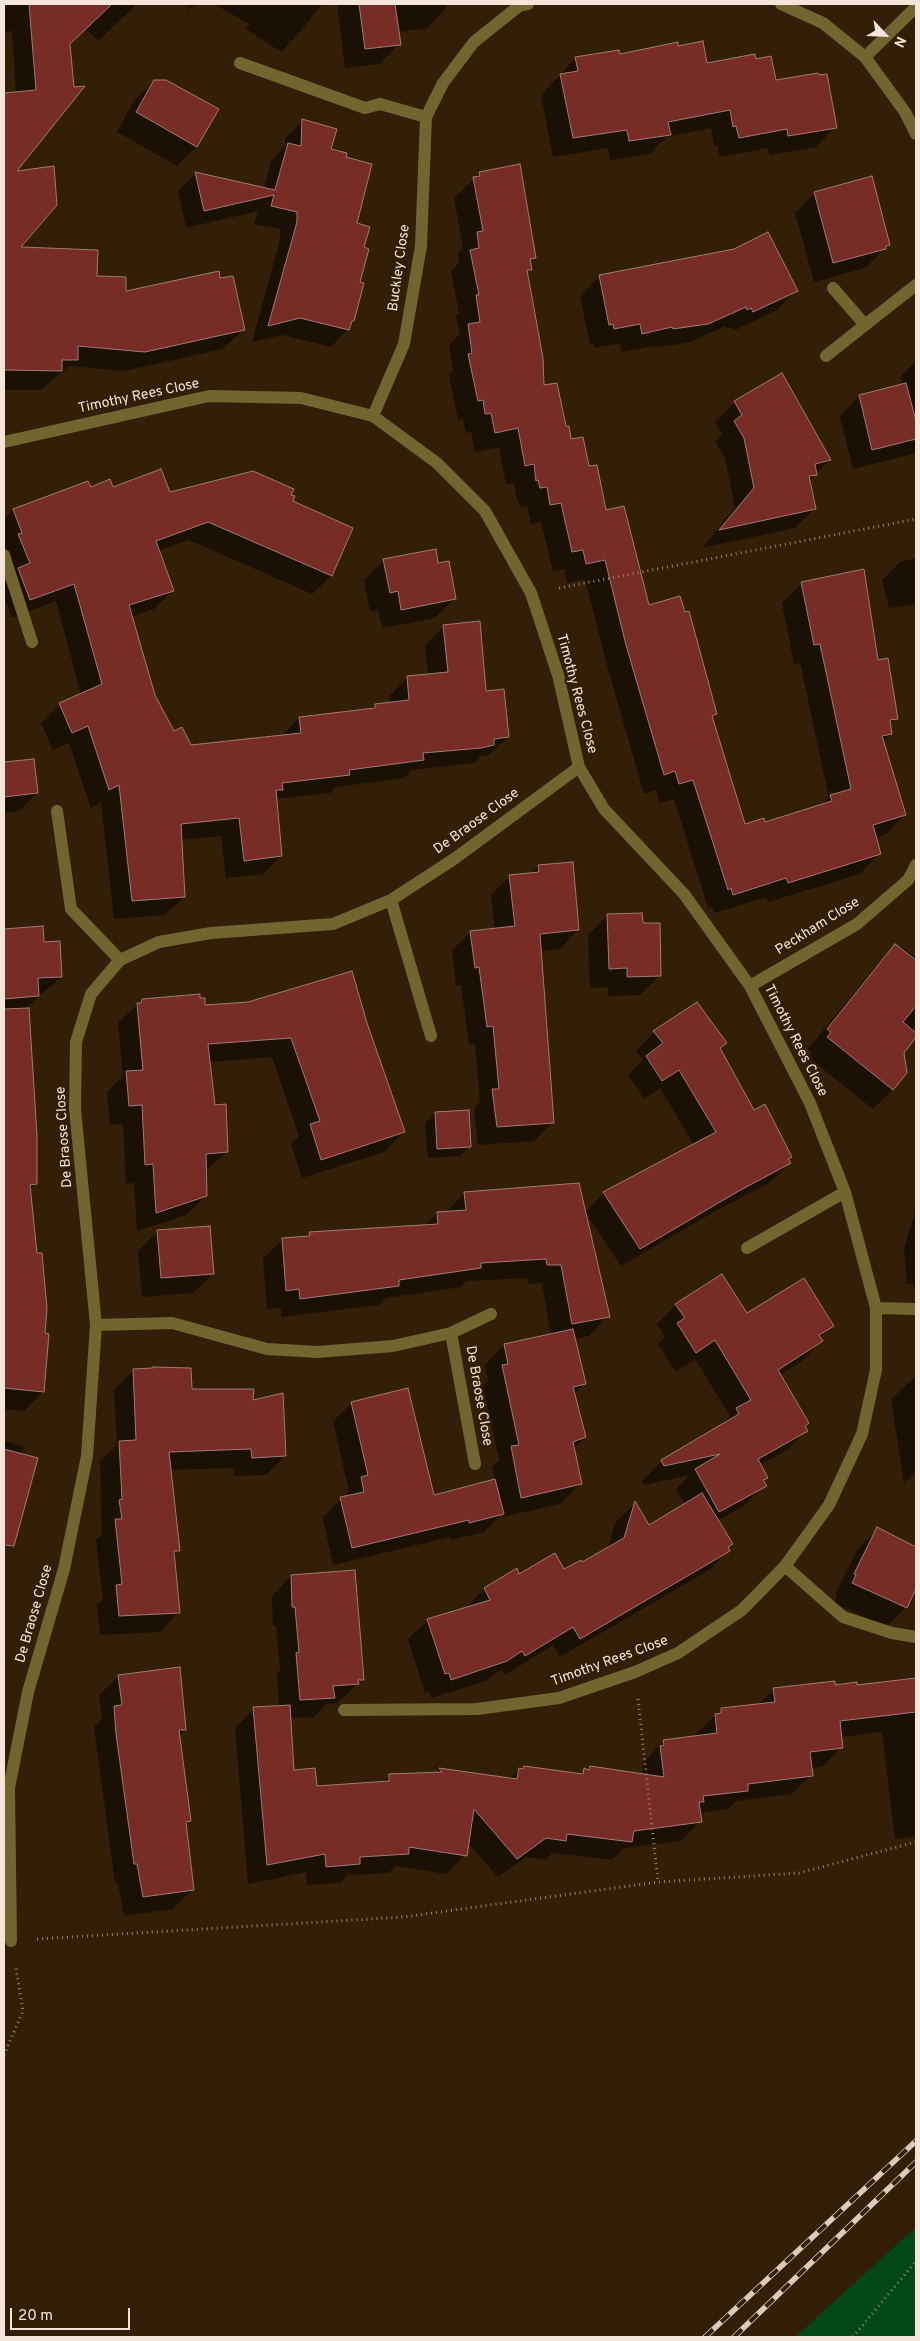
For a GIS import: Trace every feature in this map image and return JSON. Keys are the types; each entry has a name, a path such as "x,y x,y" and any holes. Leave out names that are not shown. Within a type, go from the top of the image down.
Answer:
{"street":[{"name":"Buckley Close","path":"373,416 404,344 406,334 421,246 426,116 443,83 474,42 519,6 528,4"},
{"path":"781,4 823,23 864,57 905,112 916,134"},
{"path":"864,57 916,7"},
{"path":"240,63 366,108 380,104 426,116"},
{"path":"826,356 916,285"},
{"path":"834,288 865,325"},
{"name":"Timothy Rees Close","path":"4,442 209,396 301,398 373,416 437,463 485,511 531,593 558,676 579,767 604,809 684,894 750,986 810,1103 845,1192 876,1308 876,1370 862,1434 828,1505 785,1566 742,1610 678,1653 635,1672 559,1698 477,1710 344,1710"},
{"path":"4,556 32,642"},
{"name":"De Braose Close","path":"11,1941 9,1788 28,1692 64,1569 87,1456 96,1324 75,1109 76,1042 91,994 120,960 159,942 211,934 332,924 391,900 454,859 579,767"},
{"path":"57,811 71,909 120,960"},
{"name":"Peckham Close","path":"750,986 857,924 912,884 916,865"},
{"path":"391,900 431,1036"},
{"path":"747,1248 845,1192"},
{"path":"876,1308 916,1309"},
{"name":"De Braose Close","path":"96,1324 172,1323 267,1349 318,1352 393,1346 451,1334 491,1314"},
{"name":"De Braose Close","path":"451,1334 475,1464"},
{"path":"785,1566 843,1617 892,1633 916,1637"}],"path":[{"path":"531,593 916,519"},
{"path":"635,1672 658,1882"},
{"path":"4,2055 23,2011 11,1941 403,1917 658,1882 798,1873 916,1842"},
{"path":"853,2337 916,2261"}],"green space":[{"path":"916,2228 916,2337 795,2337 904,2238"}],"building":[{"path":"29,4 112,4 70,44 74,87 85,86 17,171 54,166 57,205 21,247 98,250 97,276 126,277 126,291 219,271 220,278 233,276 245,330 145,352 78,346 78,360 62,360 62,371 4,370 4,93 36,90"},
{"path":"359,4 395,4 401,45 365,49"},
{"path":"703,41 707,63 755,54 756,59 771,56 776,80 818,73 819,75 827,74 837,128 788,136 787,129 739,138 736,126 733,127 730,110 668,122 671,135 629,141 627,130 573,138 560,74 578,71 575,57 619,50 620,54 678,42 678,46"},
{"path":"154,80 166,80 219,109 197,147 136,112"},
{"path":"302,119 337,129 331,149 347,153 346,157 372,164 357,223 370,227 364,247 369,249 360,282 364,283 354,321 352,321 349,330 300,318 268,326 297,222 297,212 271,206 274,195 204,211 195,172 275,190 288,143 301,146"},
{"path":"520,164 536,258 530,259 532,270 527,270 543,358 544,385 557,383 566,426 569,426 571,439 583,437 589,466 597,465 606,510 624,506 649,605 680,596 685,612 689,611 717,714 712,716 745,824 764,818 765,822 832,801 830,795 851,789 820,644 814,645 801,582 864,569 878,660 888,658 898,719 890,720 892,734 882,736 906,815 873,825 881,854 788,883 786,878 733,895 731,888 728,890 693,780 679,784 675,771 664,775 626,645 605,560 586,564 583,550 572,552 561,503 550,505 547,487 540,488 538,480 536,481 534,464 525,466 518,428 495,433 491,413 485,414 483,400 478,401 468,354 472,353 468,324 480,322 476,295 479,295 470,250 479,248 477,232 483,231 473,177 480,176 479,172"},
{"path":"872,176 890,245 886,246 886,249 833,263 814,192"},
{"path":"768,232 798,291 753,312 751,308 747,310 746,307 708,324 673,329 672,327 642,334 640,324 614,329 613,324 609,325 599,275 734,249"},
{"path":"782,373 831,460 815,464 817,475 809,476 816,509 719,530 754,488 744,438 734,421 742,415 734,401"},
{"path":"906,383 916,421 916,439 872,450 859,395"},
{"path":"161,469 170,492 253,471 294,489 291,495 295,496 293,501 353,528 332,576 208,522 156,541 174,591 129,605 155,695 174,731 182,727 191,745 301,733 299,717 375,708 375,704 409,700 407,676 448,672 443,625 480,621 486,691 504,689 509,737 494,739 494,745 481,748 423,753 424,760 349,770 350,775 282,783 283,790 276,790 282,856 244,861 239,818 181,824 185,897 132,901 119,785 109,790 88,726 72,733 59,703 102,684 74,584 30,600 18,568 30,563 18,534 22,533 13,509 88,481 91,487 110,479 113,487"},
{"path":"436,549 438,563 449,561 456,599 401,610 398,591 390,593 383,559"},
{"path":"34,759 38,793 4,797 4,762"},
{"path":"573,862 579,930 540,934 554,1123 497,1127 492,1089 499,1089 493,1026 487,1027 479,967 475,968 470,931 515,926 509,875 539,872 538,865"},
{"path":"642,913 643,923 660,923 661,976 627,977 627,968 609,969 607,914"},
{"path":"43,926 44,942 60,941 62,977 38,978 39,996 4,999 4,929"},
{"path":"895,944 916,960 916,1006 903,1022 916,1033 916,1037 904,1053 907,1073 893,1090 827,1037 831,1032 827,1029"},
{"path":"352,971 367,1023 405,1132 321,1160 310,1124 320,1121 291,1038 208,1044 215,1105 226,1104 228,1152 206,1154 207,1196 156,1213 153,1164 145,1165 142,1105 129,1106 126,1071 143,1070 137,1003 141,1003 142,999 200,994 200,998 205,998 205,1005 248,1002"},
{"path":"697,1002 727,1043 720,1048 754,1110 765,1104 792,1157 788,1159 791,1163 737,1192 640,1249 603,1192 716,1132 679,1070 662,1081 646,1056 663,1043 653,1031"},
{"path":"29,1008 37,1136 37,1184 30,1185 37,1253 42,1253 47,1309 45,1333 49,1334 44,1392 4,1388 4,1009"},
{"path":"469,1110 471,1147 437,1149 435,1112"},
{"path":"579,1183 610,1317 572,1324 561,1265 547,1265 546,1259 481,1263 481,1268 399,1280 399,1286 300,1299 299,1289 286,1291 282,1238 310,1236 309,1232 438,1224 437,1212 466,1210 464,1192"},
{"path":"210,1226 214,1274 161,1278 157,1230"},
{"path":"722,1274 747,1313 804,1278 834,1326 819,1335 823,1341 778,1370 809,1423 805,1426 808,1431 758,1459 768,1478 763,1480 767,1486 719,1512 695,1469 720,1454 664,1466 661,1460 739,1414 736,1408 751,1400 715,1340 696,1353 677,1323 685,1318 675,1304"},
{"path":"573,1329 586,1384 573,1387 586,1437 573,1442 582,1484 521,1498 511,1446 519,1445 502,1365 508,1364 504,1344"},
{"path":"153,1367 191,1368 192,1389 254,1389 253,1400 283,1393 286,1456 252,1458 251,1449 169,1452 180,1551 174,1551 180,1613 119,1616 116,1585 122,1584 115,1519 122,1519 119,1500 122,1499 119,1441 136,1440 133,1369"},
{"path":"408,1388 434,1495 495,1479 504,1514 469,1523 469,1520 352,1548 340,1497 364,1492 361,1477 368,1475 351,1402"},
{"path":"4,1449 38,1458 14,1546 4,1545"},
{"path":"702,1493 733,1544 728,1547 730,1551 580,1639 573,1627 525,1656 522,1651 507,1661 451,1680 449,1673 445,1674 427,1619 490,1600 484,1588 517,1568 519,1574 555,1553 564,1569 581,1560 582,1562 624,1538 635,1501 649,1525"},
{"path":"877,1527 916,1547 916,1589 907,1608 852,1583 856,1575 854,1574"},
{"path":"355,1570 364,1680 358,1680 359,1684 333,1686 335,1698 300,1700 296,1653 299,1652 295,1607 292,1607 291,1575"},
{"path":"180,1667 186,1730 179,1730 191,1821 186,1822 194,1890 143,1897 137,1864 134,1864 116,1734 114,1706 122,1705 118,1675"},
{"path":"916,1678 916,1712 840,1721 843,1748 810,1752 813,1776 748,1784 748,1791 703,1796 704,1802 699,1802 702,1822 634,1831 632,1842 567,1834 566,1841 546,1838 517,1859 474,1809 467,1856 409,1847 409,1854 360,1857 360,1864 326,1867 325,1854 267,1865 253,1707 290,1705 294,1770 315,1768 317,1786 389,1781 389,1774 442,1772 439,1768 517,1779 519,1768 523,1769 524,1766 583,1774 584,1768 589,1770 590,1766 664,1777 660,1746 664,1745 663,1740 717,1733 715,1714 721,1713 721,1708 775,1702 773,1688 835,1681 835,1685 857,1682 857,1685"}],"railway":[{"path":"705,2337 916,2141"},
{"path":"734,2337 916,2162"}]}
